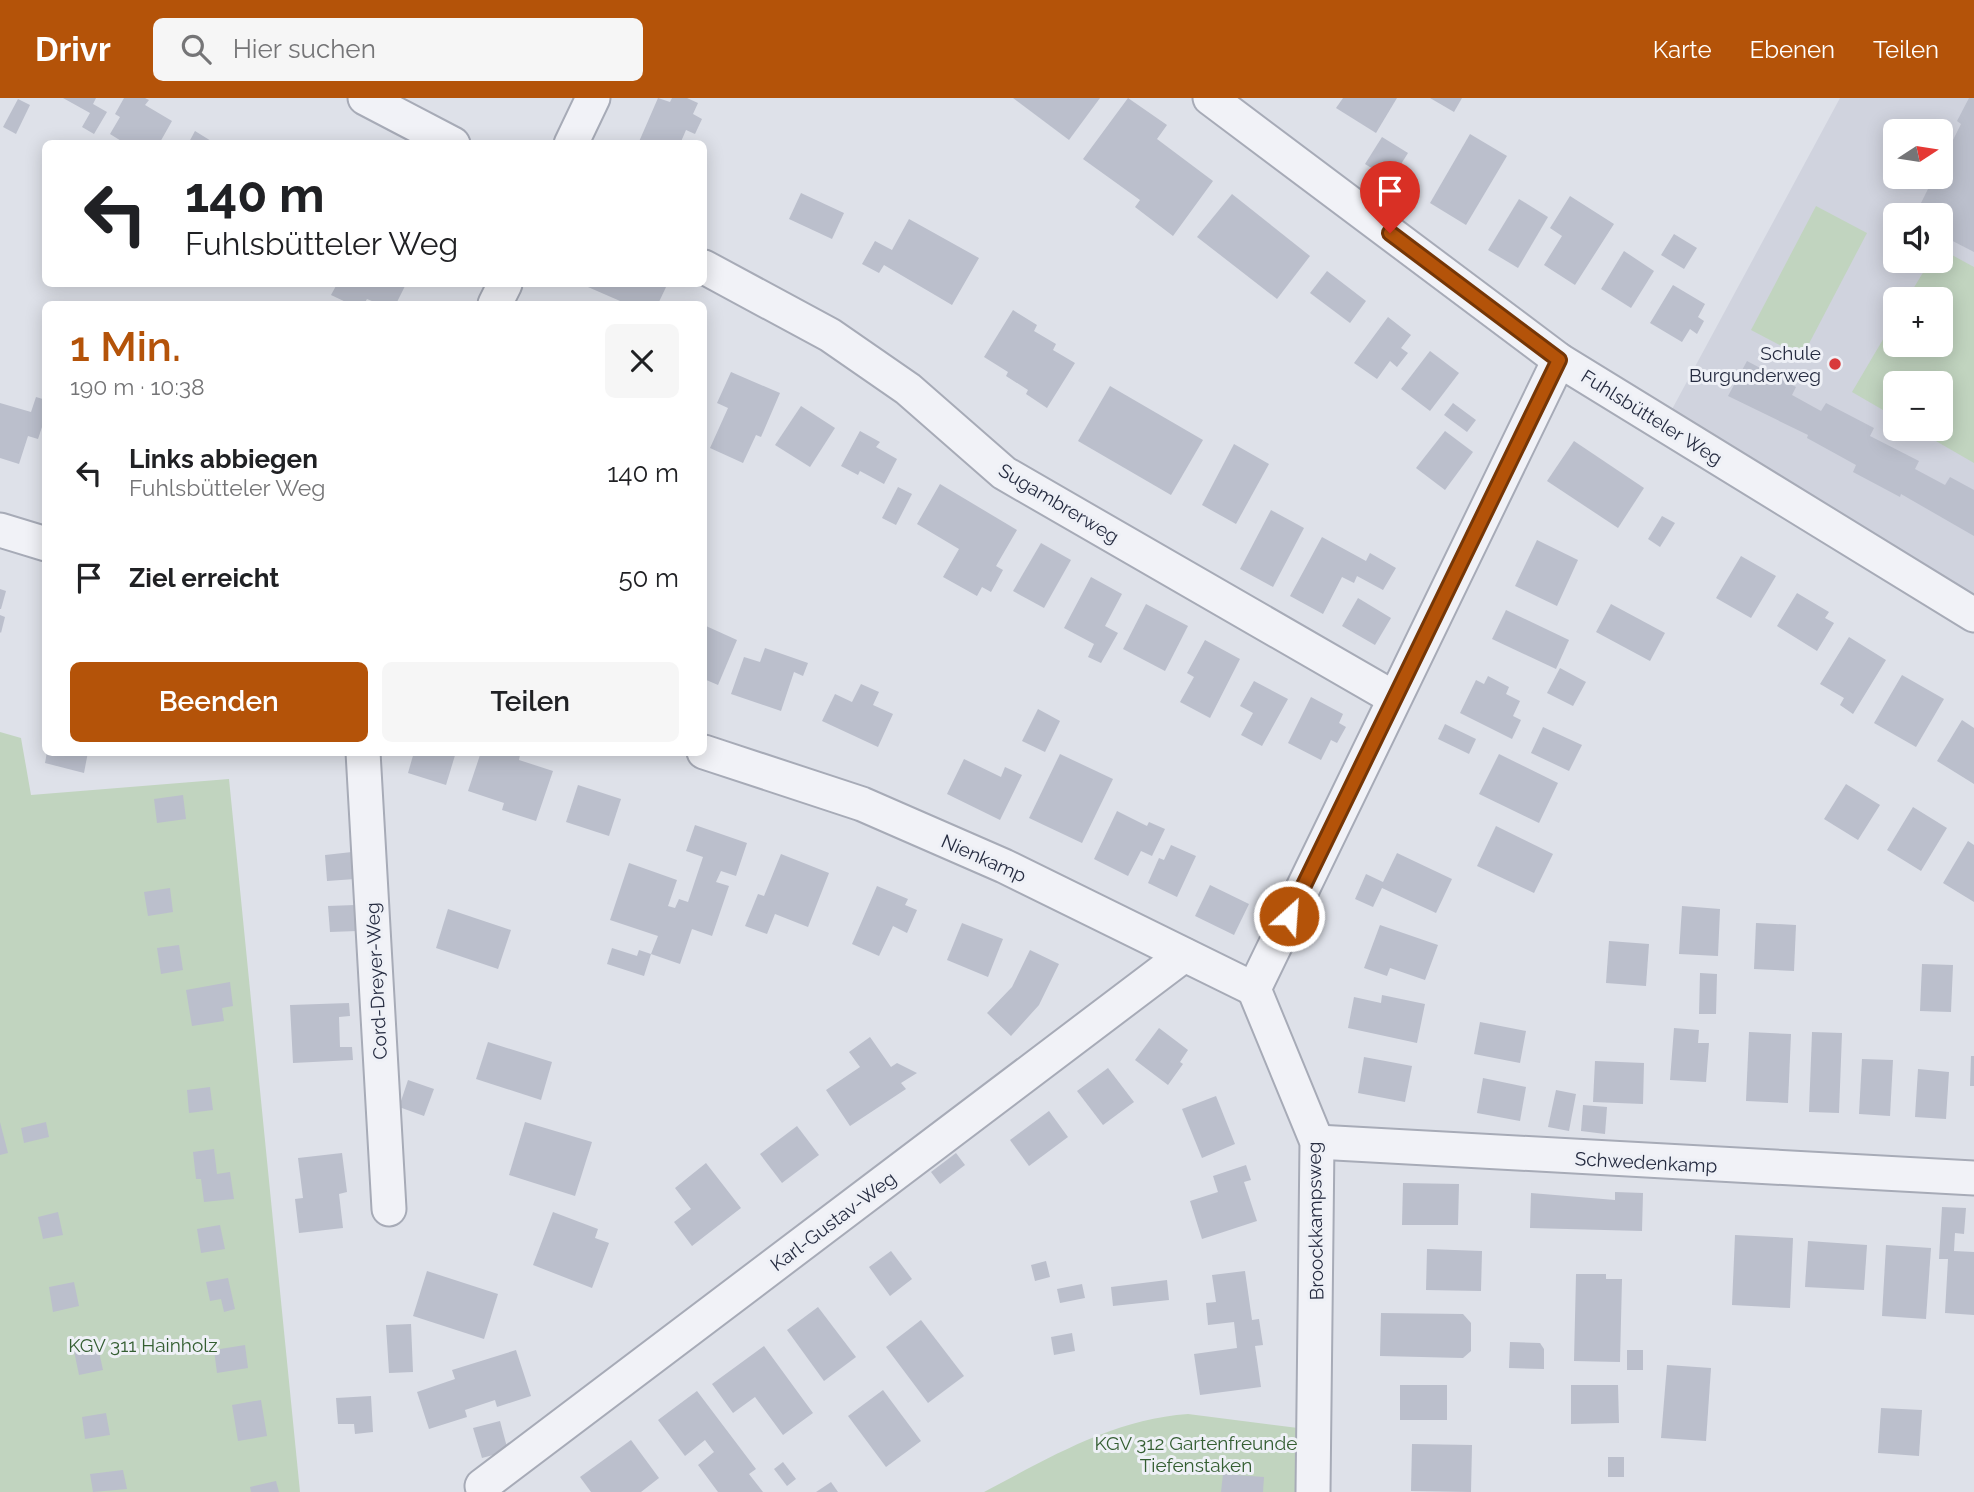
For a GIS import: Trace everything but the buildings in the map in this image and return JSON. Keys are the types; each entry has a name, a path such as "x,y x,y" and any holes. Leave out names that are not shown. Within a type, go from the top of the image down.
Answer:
{"street":[{"path":"365,98 403,107 448,140"},
{"path":"574,140 593,98"},
{"name":"Fuhlsbütteler Weg","path":"1210,98 1559,360 1974,615"},
{"name":"Sugambrerweg","path":"707,269 830,335 908,389 1004,474 1394,698"},
{"path":"1254,989 1559,360"},
{"path":"0,530 42,543"},
{"name":"Nienkamp","path":"707,753 862,804 1004,866 1254,989"},
{"name":"Cord-Dreyer-Weg","path":"363,756 389,1209"},
{"name":"Karl-Gustav-Weg","path":"482,1486 1184,955"},
{"name":"Broockkampsweg","path":"1254,989 1317,1142 1313,1492"},
{"name":"Schwedenkamp","path":"1317,1142 1974,1178"}],"shaded area":[{"name":"Schule Burgunderweg","path":"1840,98 1974,98 1974,596 1670,413"}],"green space":[{"path":"1816,206 1867,233 1802,357 1751,330"},
{"path":"1953,256 1974,267 1974,463 1936,441 1953,441 1953,371 1883,371 1883,410 1852,392 1883,339 1883,357 1953,357 1953,287 1914,287 1923,273 1953,273"},
{"name":"KGV 311 Hainholz","path":"0,732 21,738 31,795 229,779 300,1492 0,1492"},
{"name":"KGV 312 Gartenfreunde Tiefenstaken","path":"1188,1414 1298,1428 1297,1492 984,1492 1057,1454 1108,1432 1160,1417"}],"place":[{"name":"Schule Burgunderweg","path":"1835,364"}],"route":[{"path":"1289,916 1559,360 1390,233"}]}
